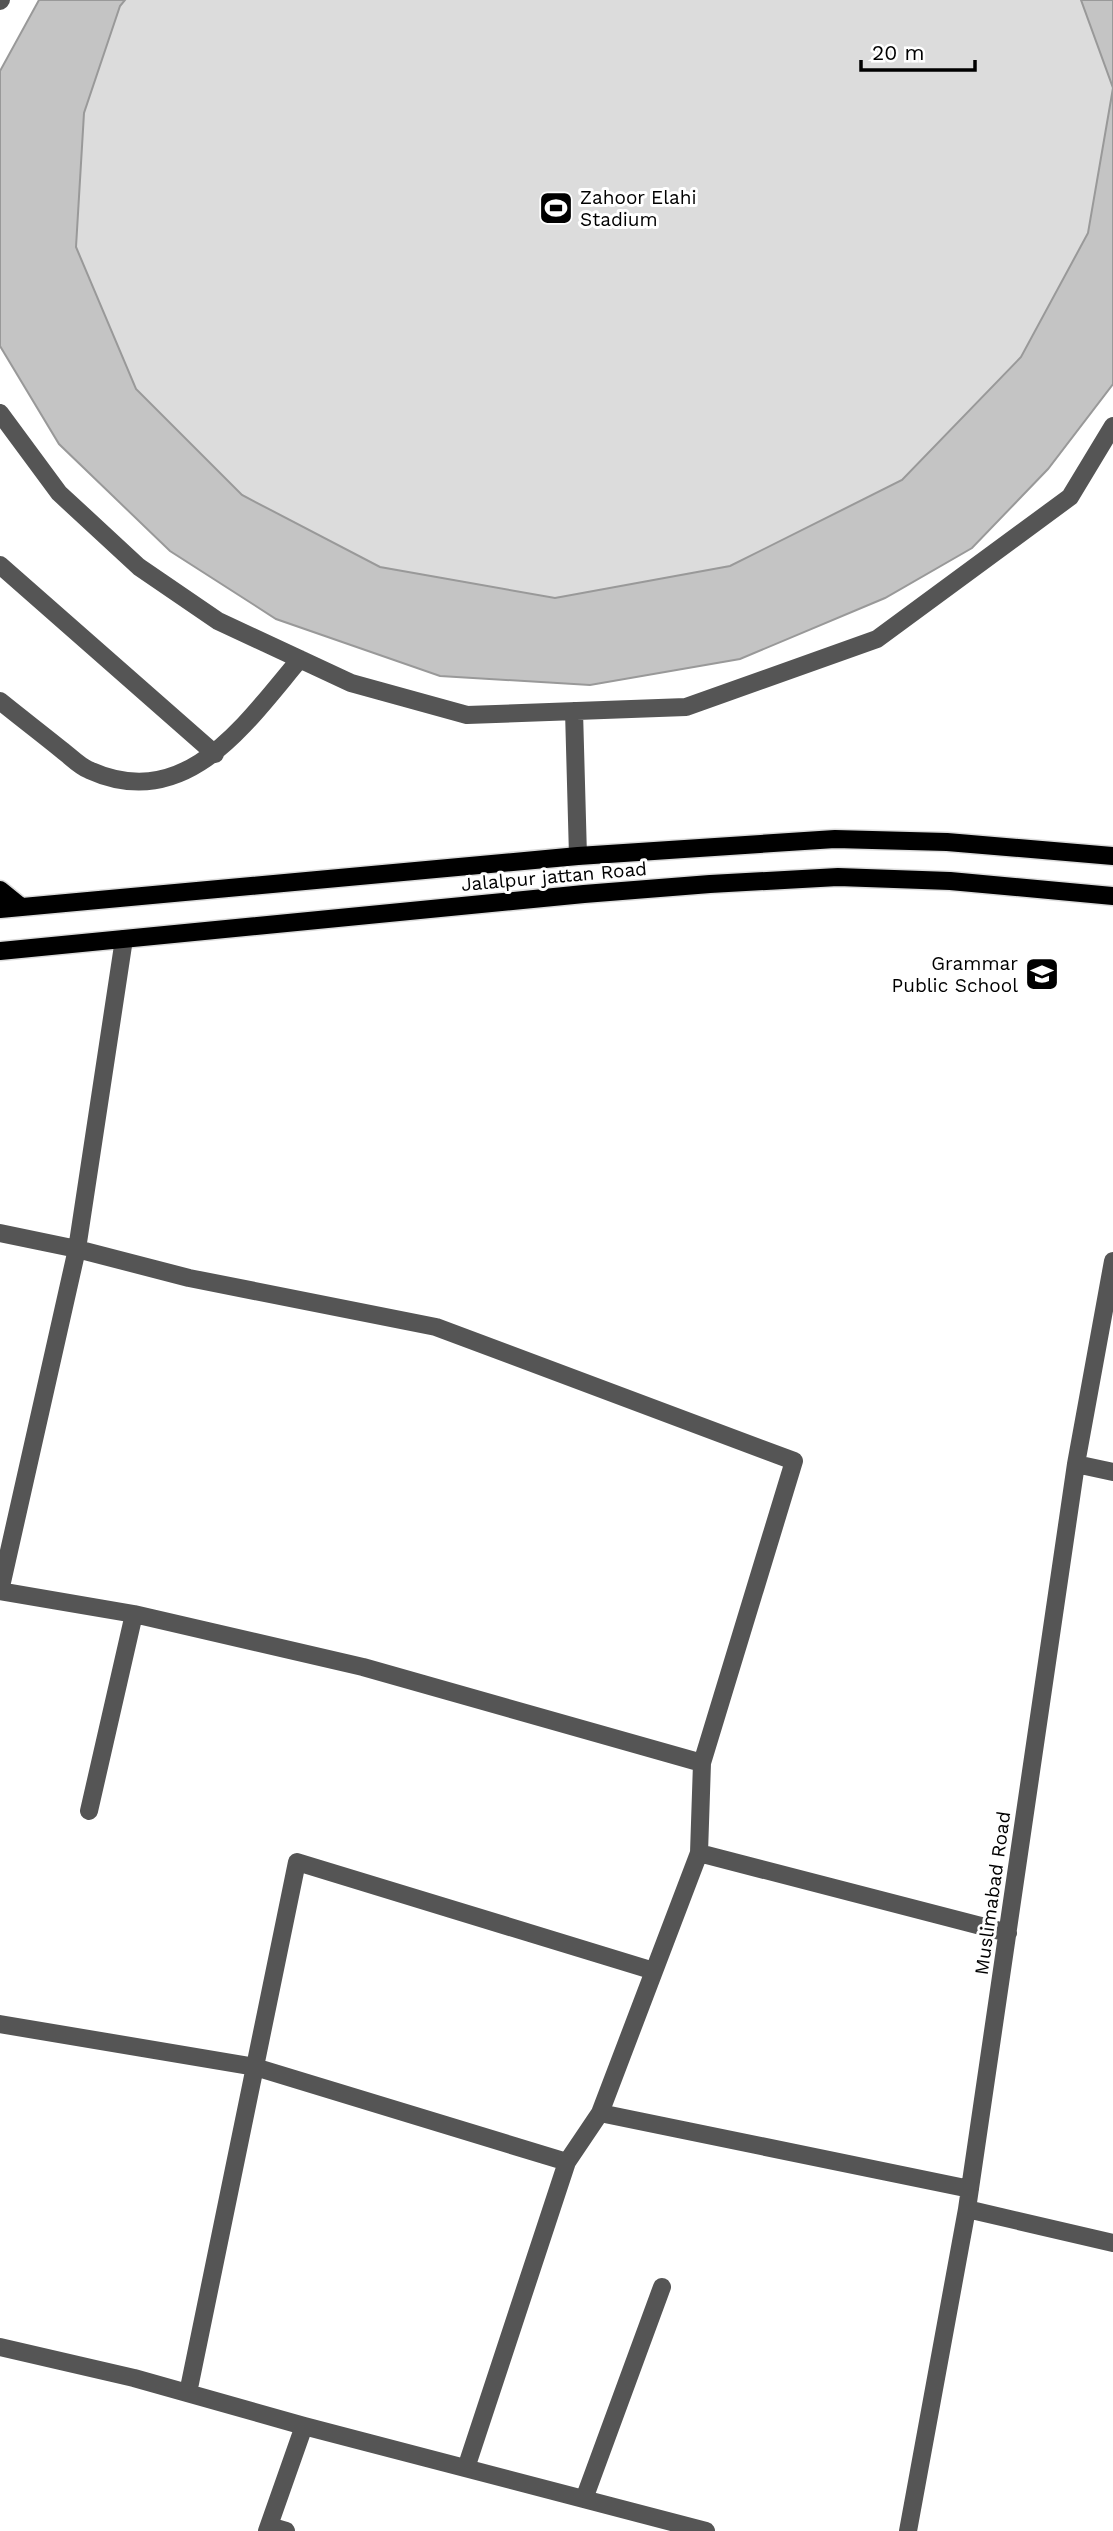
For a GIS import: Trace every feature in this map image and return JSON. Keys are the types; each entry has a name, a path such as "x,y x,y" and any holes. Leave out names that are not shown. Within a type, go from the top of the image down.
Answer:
{"main road":[{"name":"Jalalpur jattan Road","path":"0,909 578,856 835,839 947,842 1113,856"},
{"name":"Jalalpur jattan Road","path":"0,951 584,894 825,878 950,881 1113,897"},
{"path":"0,890 21,906"}],"street":[{"path":"0,413 59,493 139,567 218,621 351,682 467,715 686,707 877,639 1070,497 1113,426"},
{"path":"0,565 215,754"},
{"path":"0,701 87,769 118,780 153,782 189,771 215,754 256,712 300,659"},
{"path":"574,711 578,856"},
{"path":"124,939 77,1249 0,1591 134,1614 363,1667 702,1763"},
{"path":"0,1233 77,1249 189,1278 436,1327 794,1461 702,1763 699,1853 600,2113 566,2162 466,2468"},
{"name":"Muslimabad Road","path":"908,2531 967,2209 1076,1464 1113,1261"},
{"path":"1076,1464 1113,1472"},
{"path":"89,1811 134,1614"},
{"path":"699,1853 1008,1933"},
{"path":"188,2393 297,1862 654,1971"},
{"path":"0,2024 256,2067 566,2162"},
{"path":"600,2113 970,2189"},
{"path":"967,2209 1113,2243"},
{"path":"584,2499 662,2287"},
{"path":"0,2347 188,2393 706,2531"},
{"path":"274,2529 304,2426"}],"shaded area":[{"name":"Zahoor Elahi Stadium","path":"39,0 1113,0 1113,384 1048,469 972,548 885,598 740,659 590,685 440,676 276,619 170,551 59,444 0,346 0,71"}],"building":[{"path":"39,0 125,0 120,6 84,113 76,247 136,389 242,495 380,567 555,598 730,566 902,480 1021,357 1088,233 1113,88 1113,384 1048,469 972,548 885,598 740,659 590,685 440,676 276,619 170,551 59,444 0,346 0,71"},
{"path":"1081,0 1113,0 1113,88"}],"place":[{"name":"Zahoor Elahi Stadium","path":"556,208"},
{"name":"Grammar Public School","path":"1042,974"}]}
